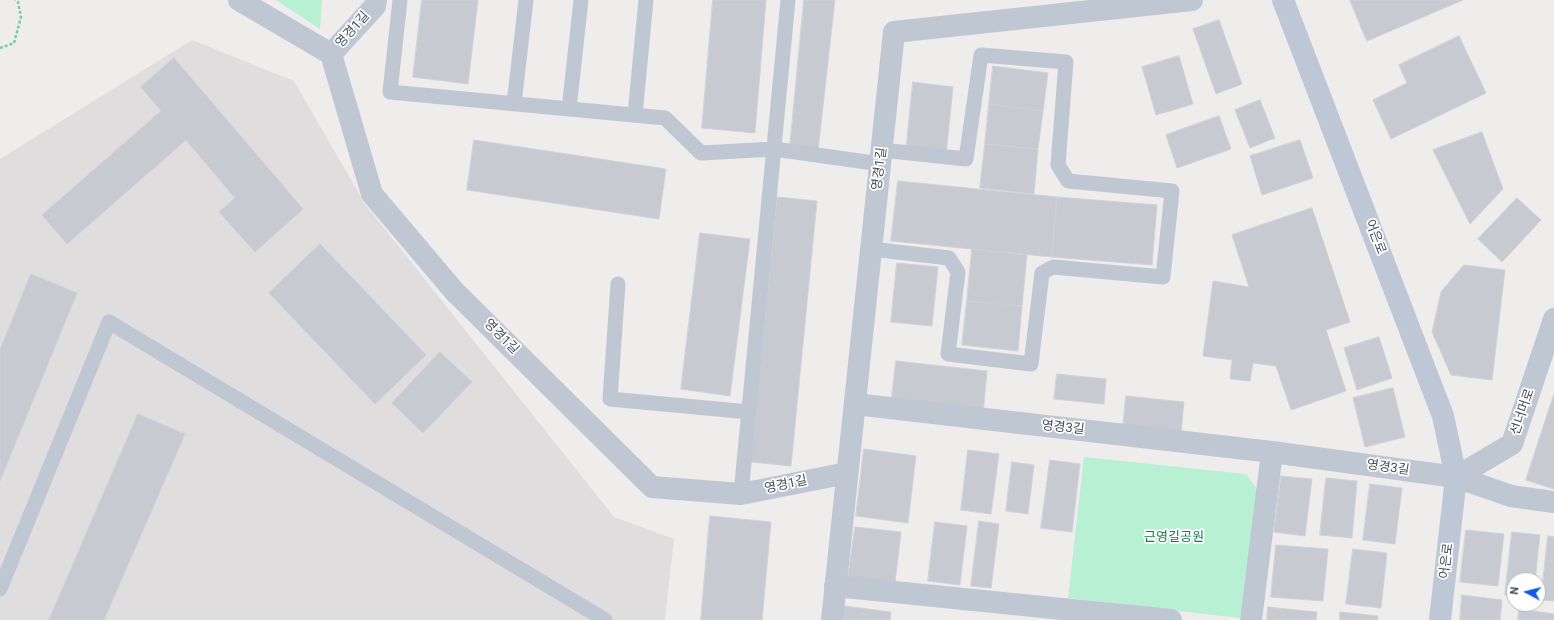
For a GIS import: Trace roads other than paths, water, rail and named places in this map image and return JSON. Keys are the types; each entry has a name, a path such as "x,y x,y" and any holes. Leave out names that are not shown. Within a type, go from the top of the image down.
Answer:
{"street":[{"path":"239,0 331,54"},
{"name":"영경1길","path":"376,0 375,6 331,54 372,194 454,290 652,487 741,494 848,473"},
{"name":"영경1길","path":"832,620 894,32 1034,8 1192,0"},
{"name":"어은로","path":"1283,0 1443,416 1456,478 1440,620"},
{"name":"선너머로","path":"1456,478 1512,444 1554,319"},
{"name":"영경3길","path":"855,404 1272,452 1456,478"},
{"path":"1251,620 1272,452"},
{"path":"1456,478 1510,496 1554,502"},
{"path":"835,586 1171,620"}],"lane":[{"path":"400,0 390,92 665,118 702,153 774,149 881,157 966,159 981,55 1066,62 1058,166 1068,181 1172,191 1163,278 1053,267 1042,273 1030,364 948,354 958,272 949,258 870,249"},
{"path":"514,104 526,0"},
{"path":"569,109 581,0"},
{"path":"635,115 646,0"},
{"path":"741,494 788,0"},
{"path":"618,284 610,399 749,412"},
{"path":"0,589 109,322 605,620"}],"park label":[{"name":"근영길공원","path":"1174,538"}]}
